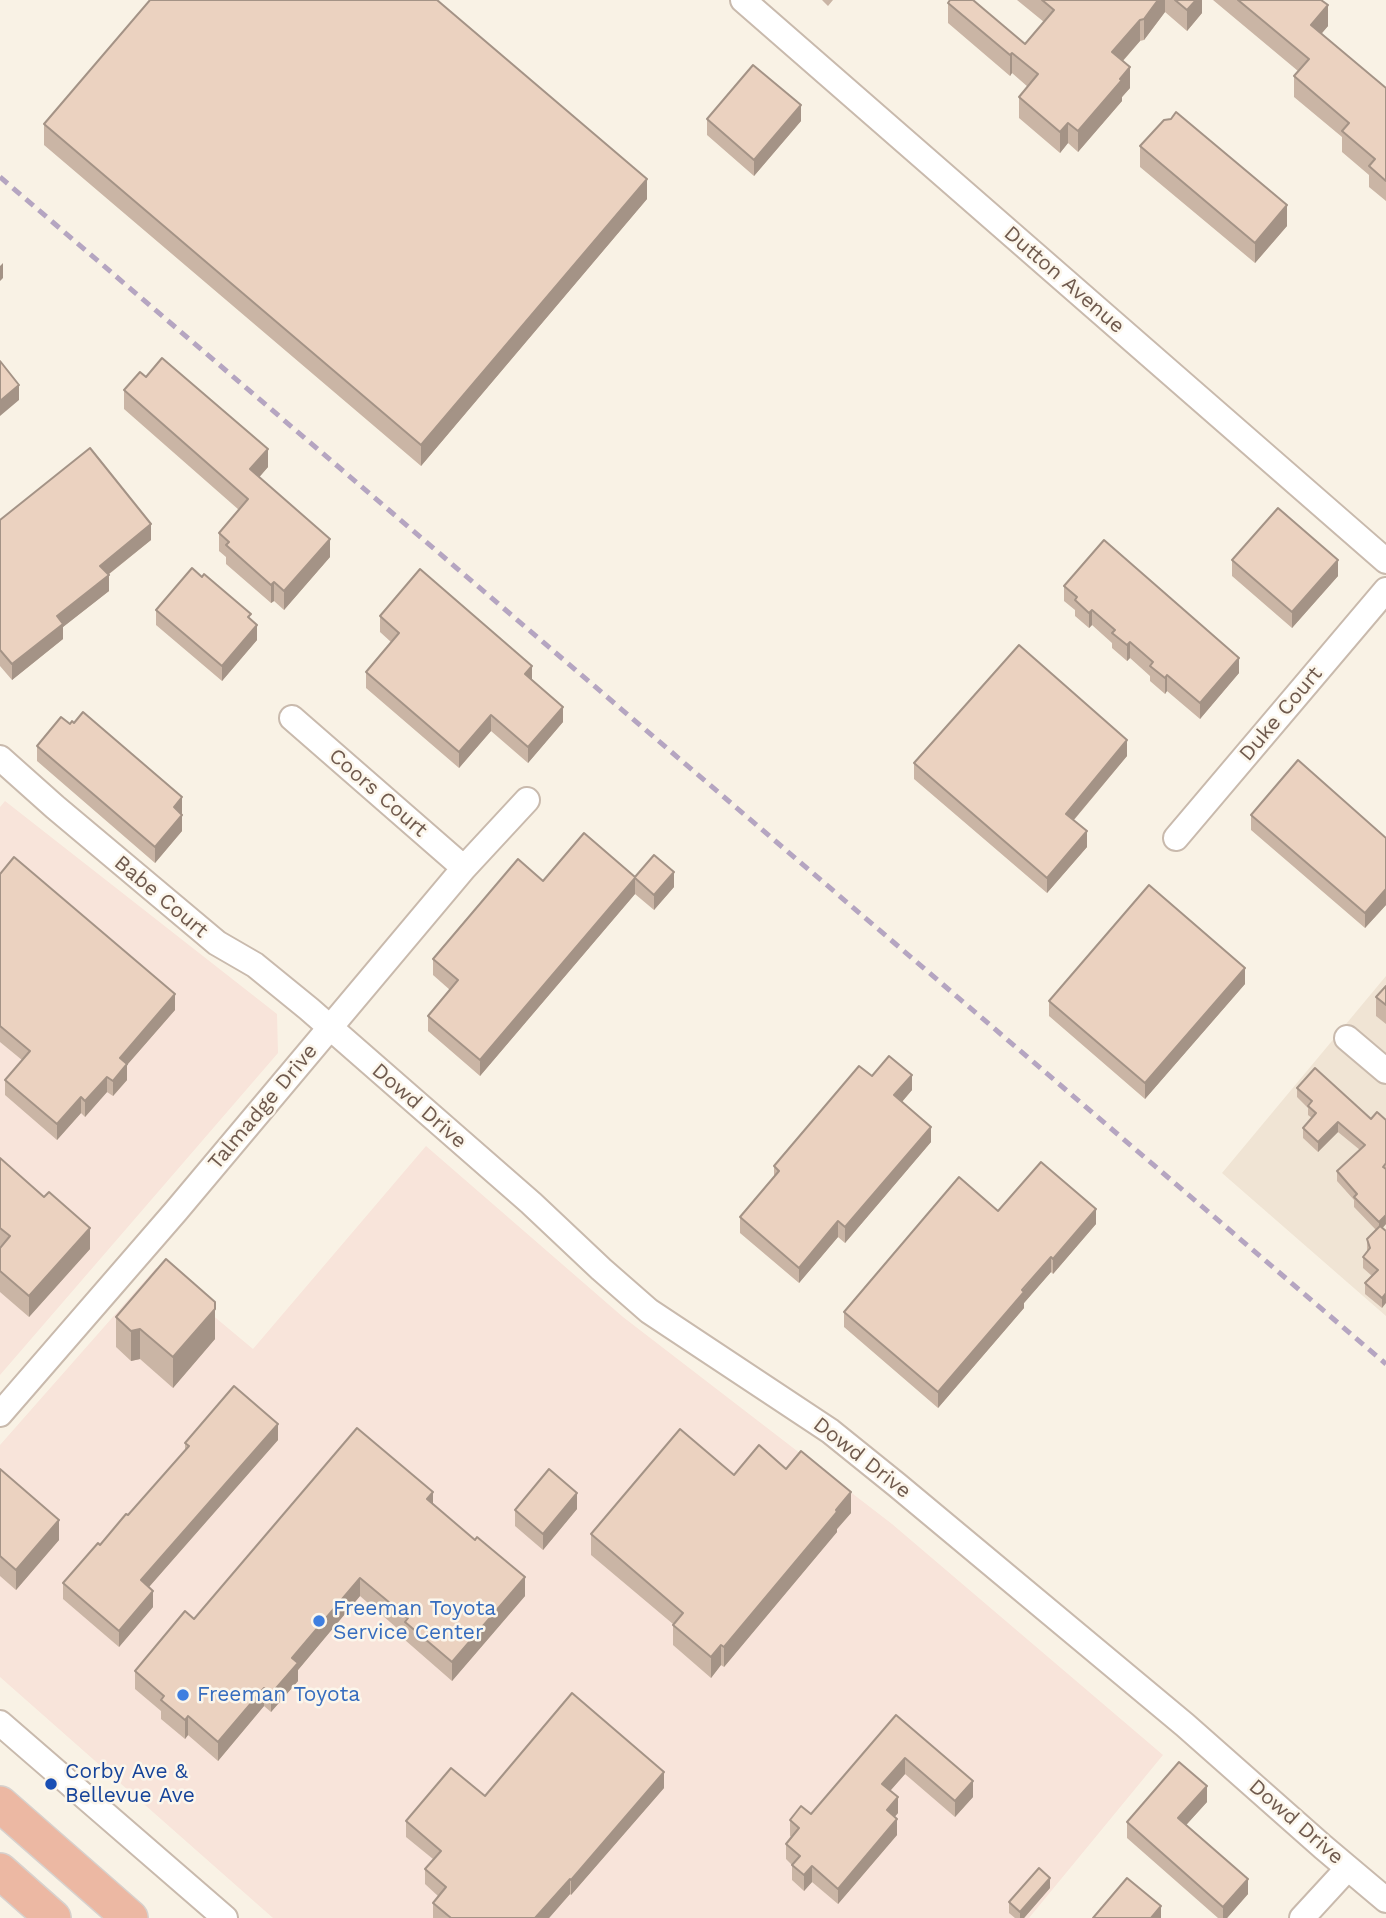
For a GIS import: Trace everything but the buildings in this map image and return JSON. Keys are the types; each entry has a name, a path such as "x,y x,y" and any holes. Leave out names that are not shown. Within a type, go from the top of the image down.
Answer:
{"highway":[{"path":"0,1804 130,1918"},
{"path":"0,1871 53,1918"}],"street":[{"name":"Dutton Avenue","path":"743,0 1386,561"},
{"name":"Duke Court","path":"1176,838 1386,590"},
{"name":"Coors Court","path":"292,718 464,868"},
{"name":"Babe Court","path":"0,758 156,894 217,943 255,965 330,1027"},
{"name":"Talmadge Drive","path":"0,1413 176,1212 464,868 527,800"},
{"name":"Dowd Drive","path":"330,1027 531,1203 649,1311 830,1431 859,1454 1185,1725 1386,1900"},
{"path":"1347,1038 1386,1070"},
{"path":"0,1723 225,1918"},
{"path":"1302,1918 1348,1868"}],"shaded area":[{"path":"5,801 277,1014 278,1053 0,1375 0,807"},
{"path":"1386,976 1386,1316 1222,1173"},
{"path":"426,1146 623,1317 892,1524 1163,1755 1029,1918 273,1918 0,1677 0,1445 156,1268 253,1349"}],"railway":[{"path":"0,177 1386,1364"}],"place":[{"name":"Freeman Toyota Service Center","path":"319,1621"},
{"name":"Freeman Toyota","path":"183,1695"},
{"name":"Corby Ave & Bellevue Ave","path":"51,1784"}]}
